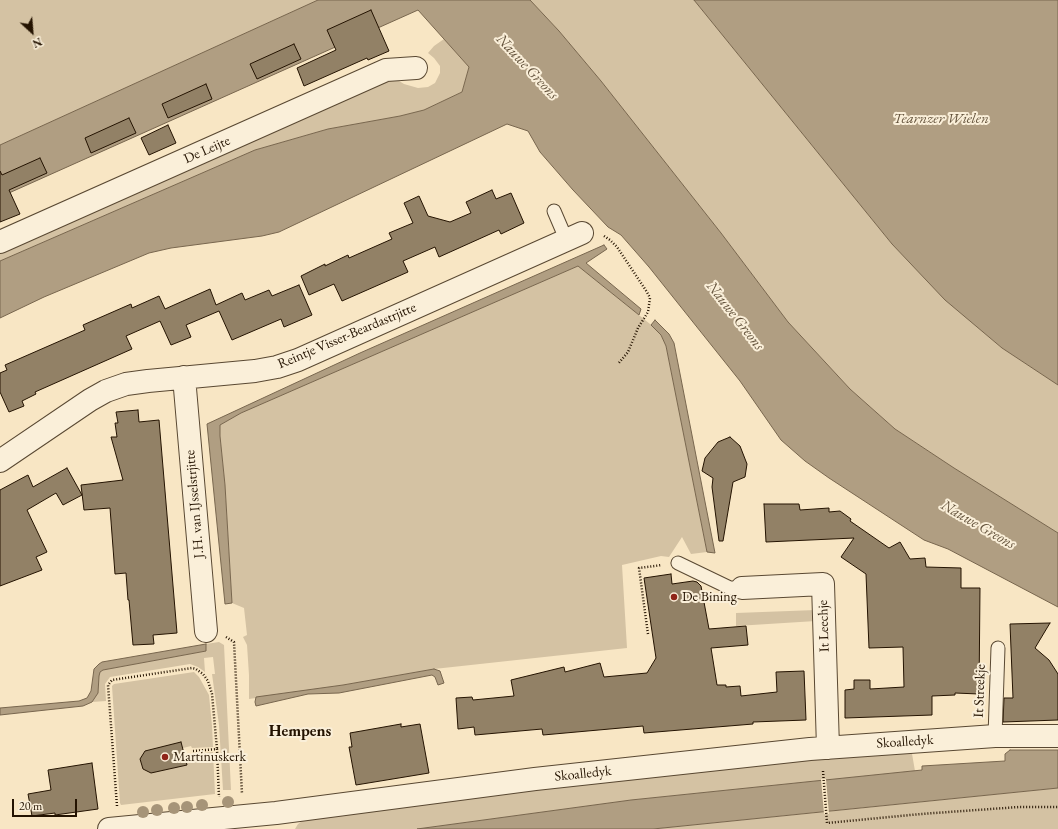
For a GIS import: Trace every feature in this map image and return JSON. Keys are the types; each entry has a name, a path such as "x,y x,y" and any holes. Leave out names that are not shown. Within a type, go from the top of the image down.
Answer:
{"street":[{"name":"De Leijte","path":"0,242 386,70 416,68"},
{"name":"Reintje Visser-Beardastrjitte","path":"0,461 90,400 106,391 126,384 255,371 277,367 298,360 574,236"},
{"name":"J.H. van IJsselstrjitte","path":"184,377 206,627"},
{"name":"It Leechje","path":"742,588 823,584 828,748"},
{"name":"Skoalledyk","path":"109,829 244,817 277,821 535,779 828,748 995,736 1058,736"}],"lane":[{"path":"554,211 574,236"},
{"path":"678,563 730,588 742,588"},
{"name":"It Streekje","path":"995,736 998,648"}],"path":[{"path":"574,236 590,232 601,235 610,240 626,259 650,298 648,312 638,328 628,352 618,364"},
{"path":"648,634 639,568 678,563"},
{"path":"206,627 234,642 244,817"},
{"path":"119,808 116,804 108,685 112,680 192,668 203,674 208,681 212,694 217,749 219,798 212,799"},
{"path":"192,751 217,749"},
{"path":"823,776 827,823 1019,807 1058,807"}],"shaded area":[{"path":"0,0 318,0 0,145"},
{"path":"530,0 694,0 892,244 945,299 1002,348 1058,385 1058,533 895,429 850,389 788,322 721,233 601,81 559,31"},
{"path":"444,39 469,67 462,92 424,110 400,116 328,129 255,150 0,261 0,251 391,76 404,84 418,88 428,87 435,83 440,73 440,66 428,53 434,46"},
{"path":"578,266 655,328 661,335 666,346 707,552 691,554 682,537 669,557 661,556 622,565 627,648 434,669 343,685 249,699 247,645 243,637 247,635 244,608 232,603 220,425 241,413"},
{"path":"816,610 816,621 736,626 736,613"},
{"path":"219,642 224,645 231,790 223,790 219,725 212,674 215,674 213,657 204,658 205,672 190,664 110,677 105,684 106,701 92,702 98,693 99,676 100,672 103,670 206,651 206,644"},
{"path":"194,672 199,677 209,695 213,747 192,748 191,746 183,748 181,742 145,751 140,759 143,769 151,773 186,765 185,758 194,756 193,754 213,752 215,794 121,805 112,686 114,684"},
{"path":"911,748 915,771 631,800 417,829 295,829 298,824 308,817 524,787"},
{"path":"1058,788 1058,829 653,829 834,811"}],"water":[{"name":"Nauwe Greons","path":"318,0 530,0 559,31 601,81 721,233 788,322 850,389 895,429 1058,533 1058,607 948,549 924,540 829,478 805,461 781,440 740,381 649,267 621,235 608,227 573,190 540,152 528,131 507,124 279,232 262,236 171,248 149,253 44,297 0,318 0,261 255,150 328,129 400,116 424,110 462,92 469,67 418,10 0,197 0,145"},
{"name":"Tearnzer Wielen","path":"694,0 1058,0 1058,385 1002,348 945,300 892,244"},
{"path":"604,245 607,249 586,263 641,309 639,315 578,266 241,413 220,425 232,603 225,604 207,424 360,353"},
{"path":"655,320 669,334 674,343 715,553 707,552 666,346 661,335 651,325"},
{"path":"206,644 206,651 103,670 100,672 99,676 98,693 92,702 83,706 0,715 0,708 79,701 87,698 91,691 94,669 102,662"},
{"path":"434,669 440,671 444,683 438,685 435,677 432,675 339,693 308,694 256,706 255,702 256,697 343,685"},
{"path":"1010,750 1058,750 1058,788 653,829 417,829 631,800 922,770 922,766 1005,761 1005,754"}],"pier":[{"path":"821,779 826,779 829,814 824,814"}],"building":[{"path":"371,10 389,51 368,60 367,58 304,86 297,68 336,50 327,30"},
{"path":"294,44 301,59 257,79 250,64"},
{"path":"206,84 212,99 168,118 162,104"},
{"path":"129,118 136,133 91,153 85,138"},
{"path":"168,125 176,143 149,155 141,138"},
{"path":"40,158 47,173 9,190 20,214 0,222 0,171 2,175"},
{"path":"492,190 496,199 511,193 524,223 501,234 499,230 439,257 435,247 403,261 408,272 342,301 334,284 309,295 301,276 325,264 325,266 348,255 349,258 392,239 389,233 413,223 404,203 419,196 428,216 450,222 471,213 466,202"},
{"path":"299,285 312,315 284,327 281,319 232,340 219,311 186,325 191,337 171,345 160,321 126,336 132,349 35,392 36,394 22,401 24,406 9,412 0,392 0,373 7,370 5,365 85,330 83,325 131,304 132,308 159,296 165,309 210,289 216,305 242,293 245,300 269,290 272,296"},
{"path":"138,410 139,422 159,420 177,633 153,635 154,644 133,645 126,573 115,574 110,508 84,510 81,485 123,480 111,437 117,437 115,423 118,423 116,412"},
{"path":"730,437 740,446 747,464 745,477 733,482 723,541 719,541 712,487 713,478 702,471 705,458 718,442"},
{"path":"67,468 82,495 63,505 56,493 27,510 47,552 36,557 42,570 0,586 0,490 28,475 33,487"},
{"path":"764,504 799,504 800,510 829,508 829,512 840,511 851,519 850,521 889,548 900,542 910,559 925,558 926,567 961,568 961,588 980,588 979,694 955,693 955,695 932,696 932,715 845,718 845,690 854,689 854,680 870,680 870,689 904,687 903,647 869,648 866,574 841,557 854,538 766,542"},
{"path":"671,574 672,584 693,581 697,582 701,586 709,629 746,626 748,645 711,648 717,685 726,685 726,687 740,686 741,696 777,692 776,672 804,671 806,720 753,722 753,724 644,733 643,726 543,735 542,729 475,735 474,727 458,729 456,698 472,697 473,700 514,696 511,680 564,667 565,672 600,663 604,677 647,673 656,658 644,578"},
{"path":"1050,623 1035,648 1049,660 1058,674 1058,720 1003,722 1004,698 1013,698 1010,624"},
{"path":"401,724 401,727 420,724 429,773 356,785 349,747 352,747 350,733"},
{"name":"Martinuskerk","path":"181,742 187,765 151,773 143,769 140,759 145,751"},
{"path":"92,763 98,809 55,815 55,813 32,816 28,794 51,790 48,770"}],"place":[{"name":"De Bining","path":"674,597"},
{"name":"Martinuskerk","path":"165,757"}],"district":[{"name":"Hempens","path":"300,732"}]}
